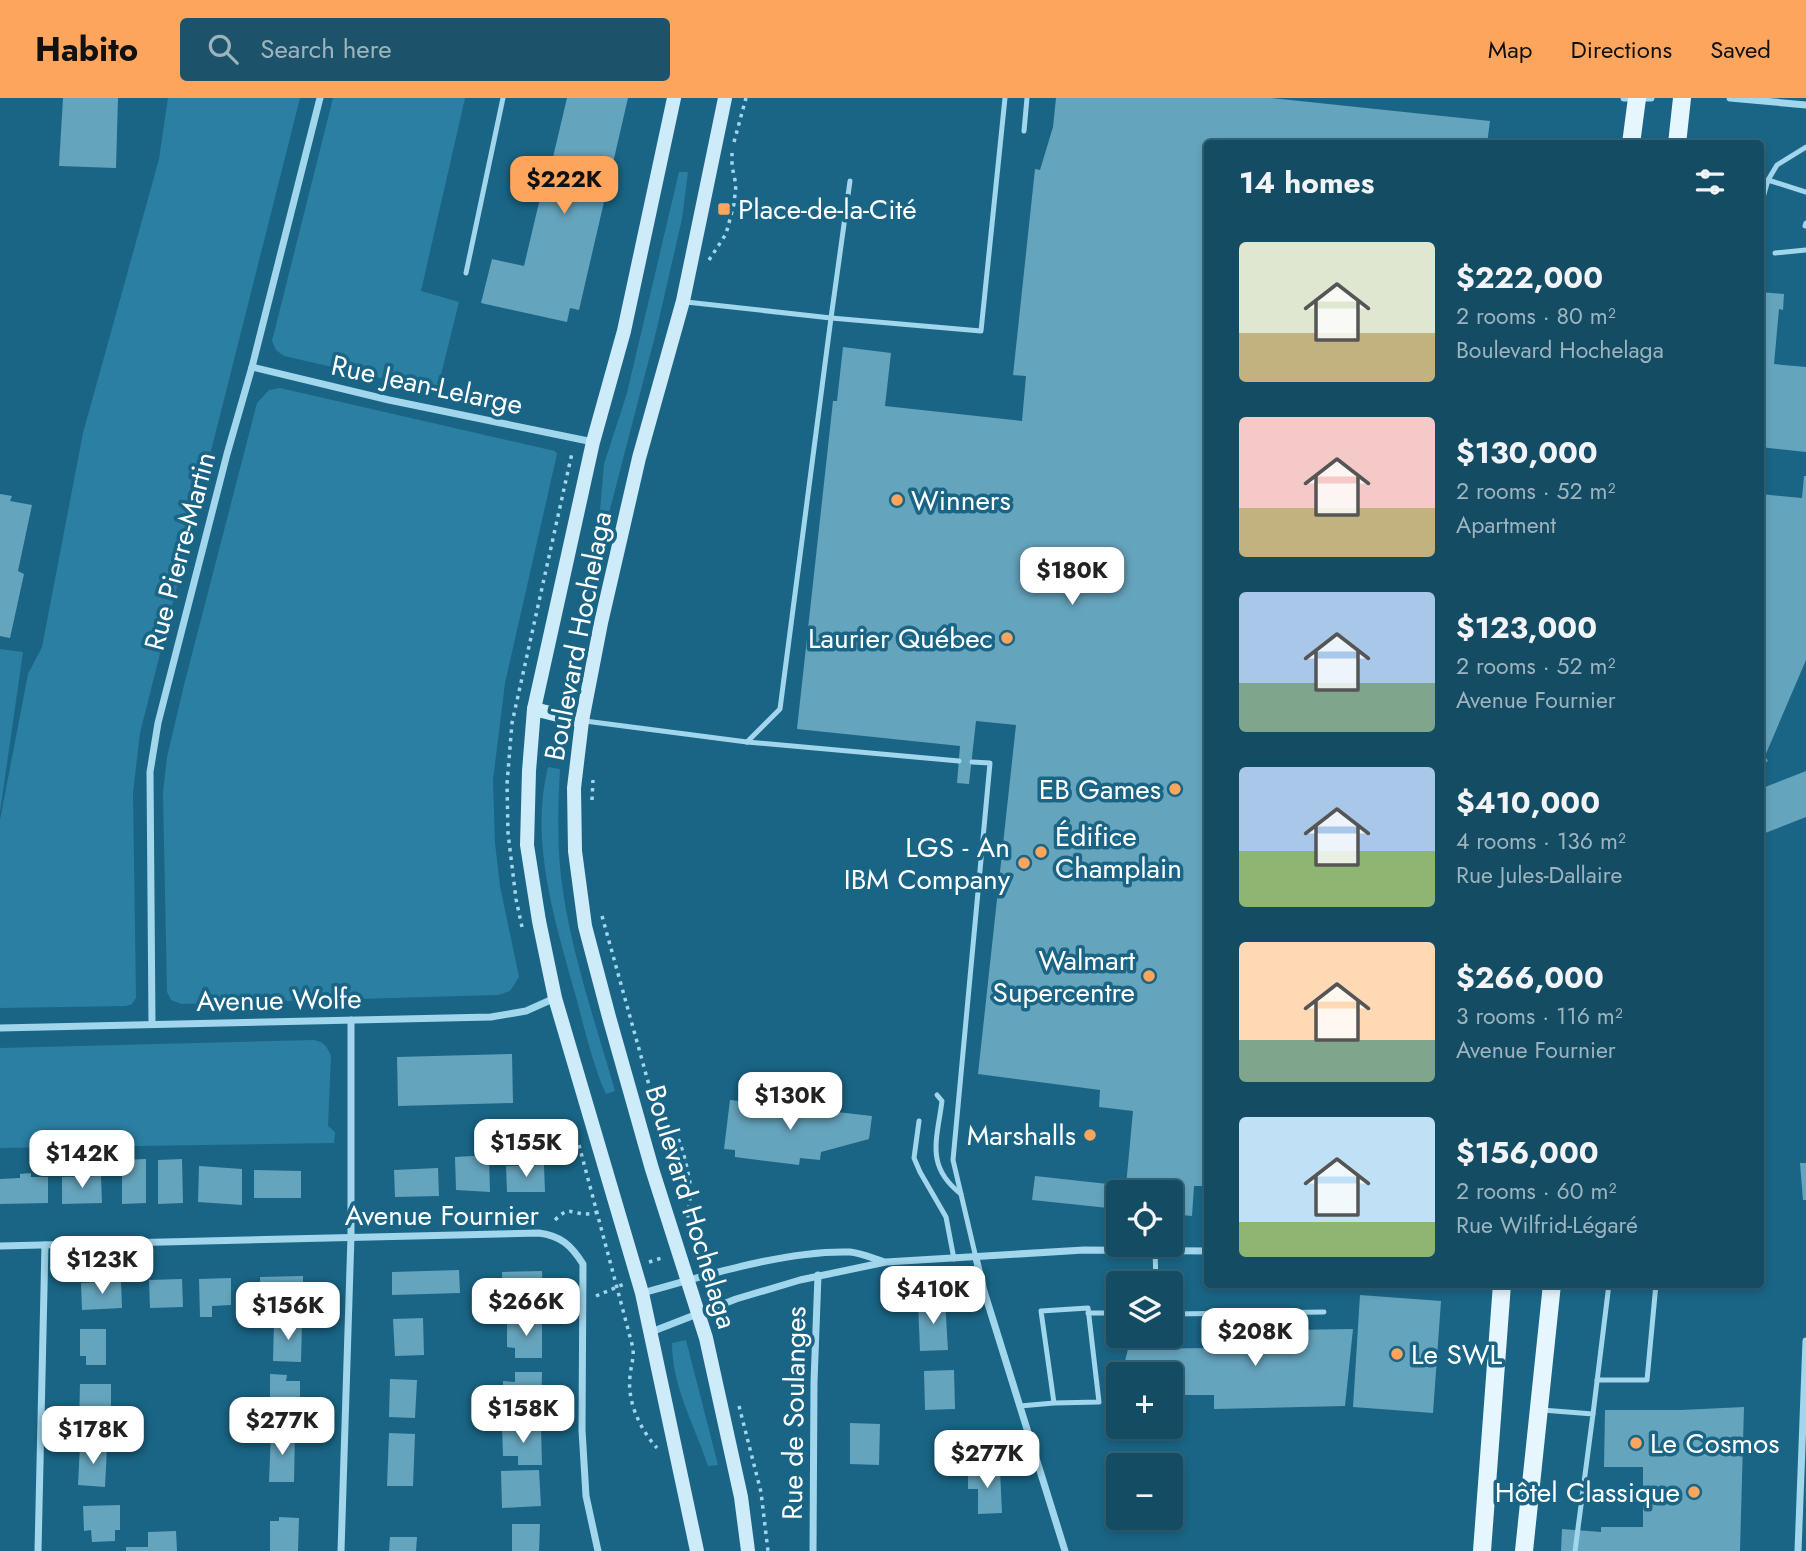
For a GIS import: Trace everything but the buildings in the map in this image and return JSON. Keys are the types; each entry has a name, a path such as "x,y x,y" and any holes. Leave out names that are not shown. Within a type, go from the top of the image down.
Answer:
{"main road":[{"name":"Boulevard Hochelaga","path":"674,98 624,331 593,442 534,709 527,845 555,998 652,1332 697,1551"},
{"name":"Boulevard Hochelaga","path":"725,98 683,301 639,458 601,623 582,720 575,788 575,851 581,905 609,1017 652,1169 699,1314 741,1497 748,1551"},
{"path":"1632,140 1637,98"},
{"path":"1677,140 1682,98"},
{"path":"534,709 582,720"},
{"path":"1482,1551 1502,1288"},
{"path":"1524,1551 1552,1288"}],"street":[{"name":"Rue Pierre-Martin","path":"152,1024 150,772 158,723 320,98"},
{"path":"1730,98 1806,105"},
{"name":"Rue Jean-Lelarge","path":"252,367 389,400 593,442"},
{"name":"Avenue Wolfe","path":"0,1028 491,1017 526,1011 555,998"},
{"path":"341,1551 351,1236 351,1020"},
{"name":"Avenue Fournier","path":"0,1246 538,1233 563,1240 574,1249 583,1264 583,1443 586,1496 598,1551"},
{"path":"38,1551 45,1245"},
{"path":"652,1332 736,1299 818,1275 886,1262 1106,1250"},
{"path":"1183,1251 1204,1251"},
{"path":"638,1279 688,1280 800,1256 853,1252 886,1262"},
{"path":"976,1258 1065,1551"},
{"name":"Rue de Soulanges","path":"813,1551 818,1275"},
{"path":"1798,1551 1806,1341"}],"lane":[{"path":"466,273 503,98"},
{"path":"683,301 981,331 1005,98"},
{"path":"1024,131 1027,98"},
{"path":"1764,194 1777,164 1806,147"},
{"path":"1768,180 1806,192"},
{"path":"747,742 780,709 850,181"},
{"path":"1775,253 1806,250"},
{"path":"582,720 747,742 959,761"},
{"path":"972,762 990,763 953,1160 976,1258"},
{"path":"937,1095 942,1101 935,1154 939,1170 947,1183 961,1194"},
{"path":"919,1121 914,1158 923,1179 946,1217 954,1259"},
{"path":"1575,1551 1608,1288"},
{"path":"1597,1380 1647,1380 1656,1288"},
{"path":"1020,1406 1099,1402 1088,1308 1041,1311 1054,1403"},
{"path":"1183,1314 1324,1312"},
{"path":"1088,1313 1104,1313"},
{"path":"1539,1410 1593,1414"}],"path":[{"path":"708,262 726,234 734,204 736,185 731,158 746,98"},
{"path":"592,805 593,772"},
{"path":"601,913 654,1103 658,1112 675,1131 687,1169 691,1188 687,1215 690,1230"},
{"path":"555,1220 561,1214 572,1210 584,1214 617,1209"},
{"path":"584,1300 638,1279 679,1254"},
{"path":"613,1271 638,1279"},
{"path":"737,1398 761,1492 768,1551"}],"shaded area":[{"path":"168,98 300,98 140,733 133,793 136,998 132,1004 126,1006 0,1008 0,820 28,674 42,647 83,433 159,159"},
{"path":"333,98 465,98 421,291 459,302 437,391 284,356 276,350 272,341"},
{"path":"679,172 688,172 682,219 609,513 600,511 604,464 627,393"},
{"path":"280,388 555,451 557,454 505,683 493,780 495,843 500,886 519,977 510,991 498,995 181,1004 171,1000 167,992 163,792 167,757 257,403 269,390"},
{"path":"0,649 23,652 0,812"},
{"path":"548,767 560,769 558,823 561,877 577,958 615,1091 606,1094 589,1046 547,883 542,825"},
{"path":"314,1040 325,1045 331,1056 328,1126 335,1132 334,1143 0,1148 0,1048"},
{"path":"686,1340 718,1465 708,1466 676,1375 672,1343"}],"place":[{"name":"Place-de-la-Cité","path":"724,209"},
{"name":"Winners","path":"897,500"},
{"name":"Laurier Québec","path":"1007,638"},
{"name":"EB Games","path":"1175,789"},
{"name":"Édifice Champlain","path":"1041,852"},
{"name":"LGS - An IBM Company","path":"1024,863"},
{"name":"Walmart Supercentre","path":"1149,976"},
{"name":"Marshalls","path":"1090,1135"},
{"name":"Le SWL","path":"1397,1354"},
{"name":"Le Cosmos","path":"1636,1443"},
{"name":"Hôtel Classique","path":"1694,1492"}]}
